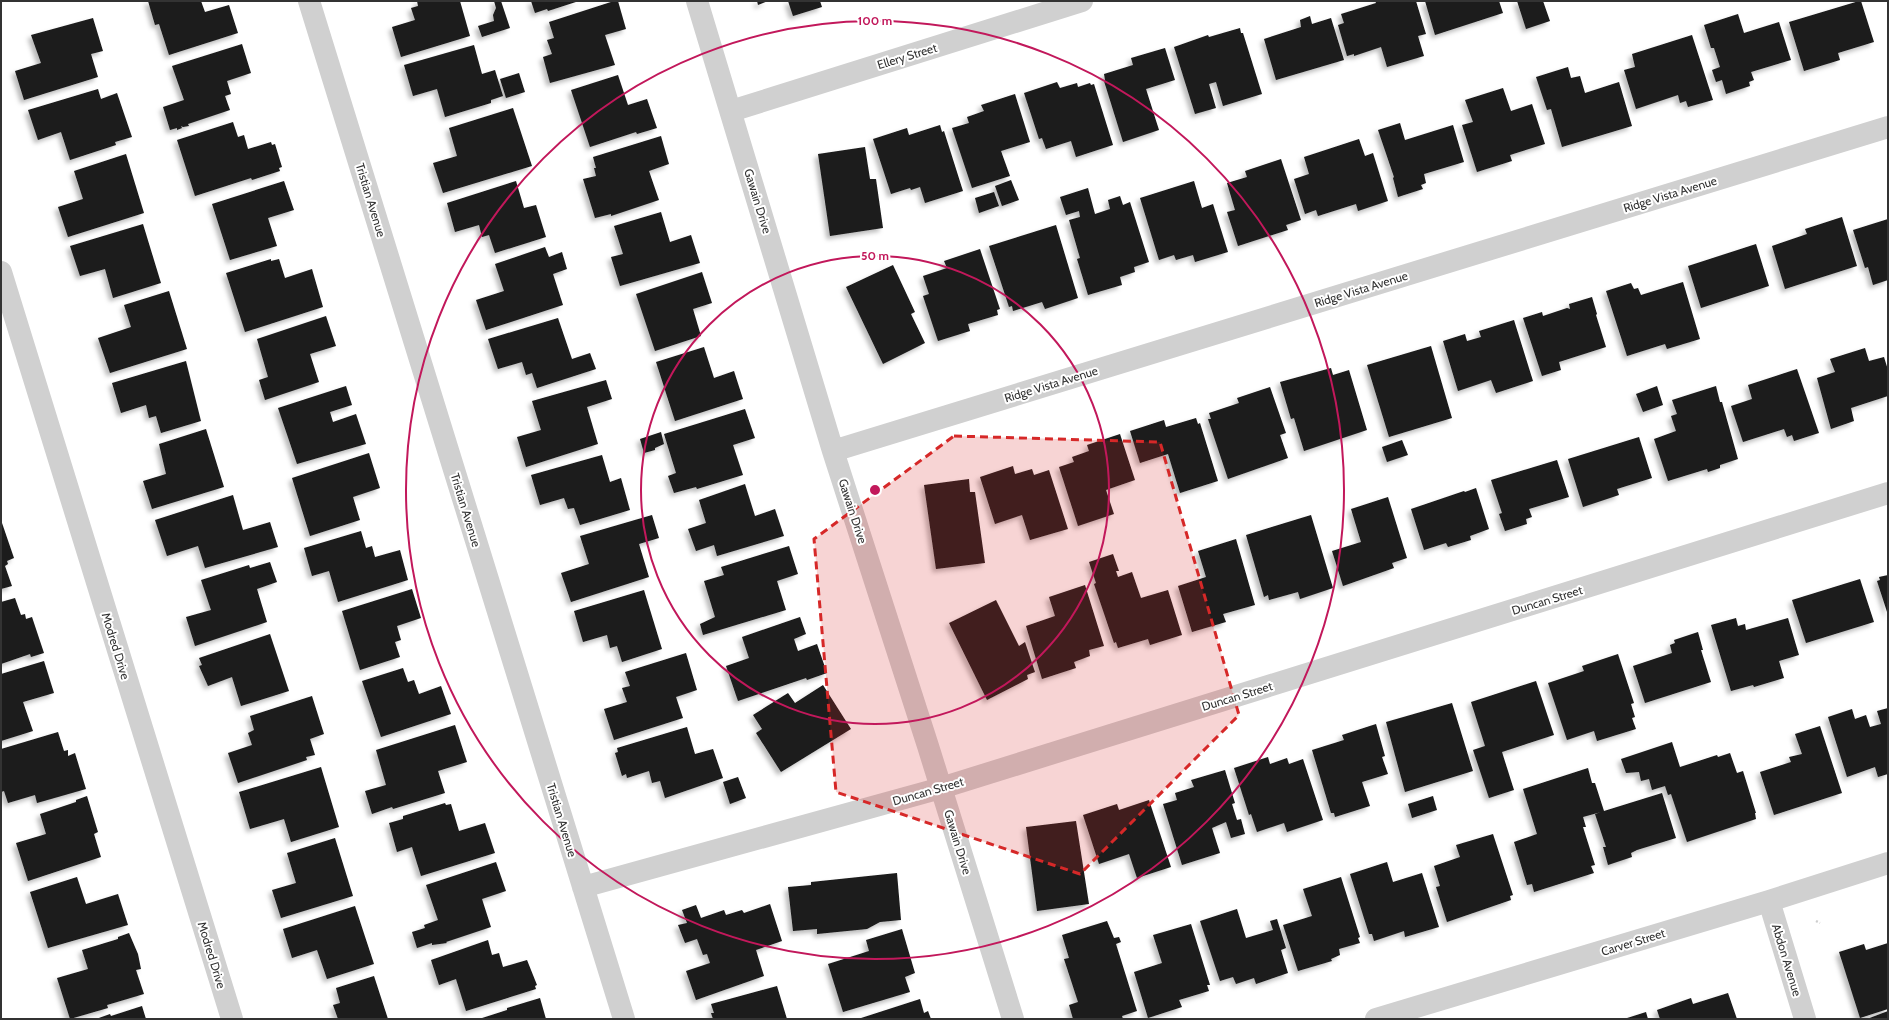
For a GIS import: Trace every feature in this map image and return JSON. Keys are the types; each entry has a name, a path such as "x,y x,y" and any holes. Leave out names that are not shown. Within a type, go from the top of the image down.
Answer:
{"street":[{"name":"Tristian Avenue","path":"309,1 624,1019"},
{"name":"Gawain Drive","path":"697,1 833,451 1013,1019"},
{"name":"Ellery Street","path":"731,111 1082,1"},
{"name":"Ridge Vista Avenue","path":"833,451 1888,127"},
{"name":"Modred Drive","path":"1,272 232,1019"},
{"name":"Duncan Street","path":"583,887 941,788 1888,493"},
{"name":"Carver Street","path":"1376,1019 1769,901 1888,863"},
{"name":"Abdon Avenue","path":"1769,901 1805,1019"}],"highlighted area":[{"path":"954,436 1160,442 1239,715 1080,874 836,792 814,539"}],"building":[{"path":"148,1 201,1 205,12 229,5 238,33 169,55 159,24 155,25"},
{"path":"417,1 460,1 470,36 401,57 392,27 415,20 411,8 418,6"},
{"path":"494,1 501,1 510,28 482,37 478,26 494,21 493,15 496,8"},
{"path":"531,1 579,1 548,11 547,9 535,13"},
{"path":"618,1 626,29 605,35 615,65 550,83 543,57 552,54 547,40 554,38 549,22"},
{"path":"757,1 768,1 758,5"},
{"path":"788,1 820,1 822,7 793,16"},
{"path":"1375,1 1416,1 1426,34 1418,36 1424,56 1387,67 1381,47 1354,56 1354,54 1347,56 1338,25 1344,23 1341,14 1376,3"},
{"path":"1425,1 1499,1 1503,13 1435,35"},
{"path":"1517,1 1543,1 1550,21 1526,29"},
{"path":"1861,1 1874,42 1838,53 1840,60 1804,71 1789,22"},
{"path":"1738,14 1744,33 1779,22 1791,60 1751,72 1754,80 1749,82 1750,86 1726,94 1722,80 1716,82 1712,70 1720,67 1714,48 1711,48 1704,25"},
{"path":"1310,16 1312,24 1331,18 1344,60 1276,80 1264,39 1301,27 1300,20"},
{"path":"93,18 103,51 91,54 98,77 24,100 15,71 41,63 31,35"},
{"path":"1240,28 1241,33 1243,33 1262,94 1223,106 1216,82 1209,84 1216,108 1195,114 1174,47 1208,35 1209,37"},
{"path":"1692,35 1713,100 1688,107 1686,101 1680,103 1678,95 1636,109 1624,70 1635,67 1632,54"},
{"path":"242,44 251,73 227,81 231,94 225,96 230,110 188,124 189,126 181,126 182,128 177,130 177,128 170,130 163,107 184,100 172,66"},
{"path":"474,45 482,74 495,70 503,96 491,100 491,103 445,117 437,89 413,96 404,65"},
{"path":"1165,48 1175,80 1146,89 1159,130 1123,142 1104,81 1104,74 1133,65 1131,58"},
{"path":"1568,67 1571,78 1580,76 1585,93 1619,82 1632,126 1562,147 1551,109 1547,110 1536,77"},
{"path":"519,73 525,92 506,98 500,79"},
{"path":"618,75 628,105 647,99 657,128 637,134 636,132 590,147 571,90"},
{"path":"1057,82 1060,88 1077,83 1078,87 1090,83 1091,85 1094,84 1113,145 1076,157 1071,141 1046,149 1042,138 1039,139 1024,93"},
{"path":"1503,88 1511,111 1532,104 1545,144 1510,155 1512,161 1477,172 1462,125 1473,122 1465,100"},
{"path":"98,89 101,99 117,93 132,137 115,142 116,145 70,160 61,132 38,140 28,110"},
{"path":"1015,94 1030,142 1001,151 1010,176 972,188 952,128 969,123 967,117 984,111 981,105"},
{"path":"513,108 532,166 443,193 433,163 457,156 449,128"},
{"path":"233,122 238,137 244,135 248,149 271,142 272,145 275,144 282,167 279,168 280,171 252,180 251,178 195,196 177,140"},
{"path":"1400,123 1405,140 1453,125 1464,162 1424,174 1426,183 1421,185 1423,189 1398,197 1394,177 1378,130"},
{"path":"940,125 942,132 944,131 963,191 925,203 920,187 911,190 910,188 891,194 873,139 907,128 909,135"},
{"path":"661,136 669,164 649,171 659,200 611,216 611,214 595,218 583,179 596,176 594,168 596,168 593,157"},
{"path":"1359,139 1365,156 1373,153 1388,201 1358,211 1356,204 1318,216 1316,210 1305,214 1294,179 1309,174 1304,157"},
{"path":"865,147 870,179 876,179 883,228 830,236 818,154"},
{"path":"126,154 144,213 68,237 58,207 83,199 74,171"},
{"path":"1281,159 1301,220 1286,225 1288,230 1238,246 1227,212 1235,210 1227,183 1247,177 1245,171"},
{"path":"1011,180 1019,200 1002,206 995,186"},
{"path":"284,181 294,210 268,218 277,246 230,260 212,204"},
{"path":"516,181 524,208 536,205 546,237 495,253 489,235 482,237 479,225 455,232 447,203"},
{"path":"1194,181 1202,208 1213,204 1228,252 1195,262 1193,255 1176,260 1174,255 1159,260 1140,198"},
{"path":"1088,188 1095,214 1110,209 1108,200 1120,196 1123,205 1130,202 1149,262 1134,267 1135,272 1120,277 1122,285 1088,295 1077,259 1080,258 1069,220 1080,217 1079,211 1066,215 1060,197"},
{"path":"994,192 999,206 979,213 975,198"},
{"path":"661,212 670,242 691,235 700,263 620,286 611,257 623,254 614,226"},
{"path":"1842,217 1857,266 1785,289 1772,246 1807,234 1805,229"},
{"path":"1888,219 1888,280 1873,285 1868,267 1865,268 1853,230"},
{"path":"143,224 161,283 113,298 105,269 80,276 70,246"},
{"path":"1056,225 1078,298 1045,309 1042,302 1013,311 1012,306 1009,307 989,246"},
{"path":"1756,244 1769,286 1701,308 1688,266"},
{"path":"545,247 549,257 562,252 567,269 553,274 563,305 486,330 476,300 504,291 495,264"},
{"path":"980,249 1000,309 997,310 998,315 968,324 970,331 938,341 923,296 929,294 923,276 947,268 944,261"},
{"path":"271,259 271,261 279,259 285,278 312,269 323,307 245,332 226,273"},
{"path":"893,265 915,312 911,314 925,343 883,364 846,287"},
{"path":"702,272 712,303 693,309 701,336 655,351 636,294"},
{"path":"1683,282 1700,339 1667,349 1665,344 1627,356 1606,291 1631,283 1634,289 1638,288 1641,295"},
{"path":"169,291 187,349 110,373 98,338 131,327 124,305"},
{"path":"1592,297 1606,347 1559,362 1561,370 1542,376 1523,318 1542,312 1543,316 1567,308 1570,309 1569,304"},
{"path":"326,316 336,346 310,354 319,382 265,400 259,380 268,377 257,339"},
{"path":"558,318 572,359 590,353 596,369 537,388 532,373 526,375 522,362 498,369 488,339"},
{"path":"1514,320 1533,381 1496,393 1491,380 1458,391 1443,341 1465,334 1467,341 1481,337 1479,331"},
{"path":"1431,346 1452,418 1389,437 1367,365"},
{"path":"704,347 714,378 734,371 743,399 675,421 656,362"},
{"path":"1865,348 1869,361 1884,357 1888,370 1888,396 1851,408 1854,421 1831,429 1817,378 1835,372 1830,359"},
{"path":"186,361 201,421 161,433 156,416 149,418 146,405 121,413 112,383"},
{"path":"1331,368 1333,375 1349,370 1367,430 1304,451 1294,418 1291,419 1280,382"},
{"path":"1797,369 1819,433 1794,441 1792,435 1787,437 1784,429 1743,442 1731,406 1752,399 1748,385"},
{"path":"606,380 612,399 587,407 598,444 526,467 517,437 541,430 532,401"},
{"path":"346,386 352,405 330,412 333,422 356,414 366,444 297,464 278,408"},
{"path":"1657,386 1663,405 1643,412 1636,394"},
{"path":"1716,386 1738,459 1720,465 1720,468 1708,472 1707,469 1668,481 1654,439 1676,431 1671,416 1677,414 1672,400"},
{"path":"1270,387 1286,433 1280,435 1288,458 1228,479 1208,419 1211,419 1209,413 1239,403 1237,398"},
{"path":"745,409 755,438 733,445 743,475 697,489 696,487 674,493 668,476 676,473 664,434"},
{"path":"1196,418 1198,424 1200,423 1218,481 1180,493 1168,454 1140,463 1130,431 1164,420 1166,427"},
{"path":"206,429 224,487 152,509 143,481 166,474 159,444"},
{"path":"661,432 664,444 655,448 655,450 644,453 640,439"},
{"path":"1120,434 1135,480 1106,490 1114,514 1078,526 1059,467 1074,462 1072,457 1089,451 1087,445"},
{"path":"1639,437 1652,478 1617,489 1619,495 1583,507 1568,459"},
{"path":"1402,440 1408,455 1387,462 1382,447"},
{"path":"369,453 380,488 353,497 360,520 310,536 292,478"},
{"path":"602,455 610,482 621,478 630,510 580,525 574,508 568,509 564,498 540,505 531,475"},
{"path":"1557,460 1569,497 1529,509 1532,517 1526,519 1527,524 1505,531 1499,514 1502,513 1491,480"},
{"path":"1013,466 1015,474 1032,469 1034,475 1049,470 1068,529 1030,540 1022,515 995,524 980,477"},
{"path":"969,479 970,492 975,492 985,563 936,569 924,485"},
{"path":"745,484 755,516 775,509 784,536 717,556 714,545 696,551 688,529 706,523 699,500"},
{"path":"1476,488 1489,529 1470,536 1471,540 1448,547 1446,543 1424,550 1411,509"},
{"path":"233,495 243,530 270,522 278,547 205,568 198,546 167,556 155,520"},
{"path":"1388,497 1407,558 1392,563 1394,568 1343,586 1332,551 1361,542 1351,509"},
{"path":"652,515 659,538 639,544 649,577 571,602 561,573 589,564 580,536"},
{"path":"1311,515 1333,588 1300,599 1298,592 1269,600 1268,595 1264,597 1246,535"},
{"path":"2,523 14,558 7,561 8,564 5,566 12,586 1,589 1,524"},
{"path":"361,531 366,548 372,546 375,557 400,550 408,580 338,602 329,571 312,576 304,548"},
{"path":"1236,539 1255,605 1223,614 1226,622 1192,632 1178,586 1206,577 1198,551"},
{"path":"789,546 798,574 777,581 786,610 703,635 700,624 715,617 704,581 724,575 721,567"},
{"path":"1113,554 1119,571 1116,571 1118,577 1132,572 1141,598 1168,590 1182,635 1150,645 1148,639 1118,648 1116,642 1114,643 1094,584 1096,583 1089,562"},
{"path":"270,562 277,582 257,589 267,622 195,646 186,617 211,610 201,580 249,565 250,568"},
{"path":"1888,575 1888,615 1877,581 1880,580 1879,577"},
{"path":"1860,579 1874,622 1806,643 1792,600"},
{"path":"1085,585 1104,646 1089,650 1090,656 1074,662 1076,668 1042,679 1026,626 1055,616 1049,597"},
{"path":"412,589 421,618 397,626 401,640 395,642 400,657 360,670 342,611"},
{"path":"644,590 662,649 622,662 617,646 610,648 607,635 583,642 574,611"},
{"path":"15,598 21,615 25,614 26,619 32,617 44,653 31,657 30,654 1,664 1,602"},
{"path":"996,600 1019,646 1025,642 1035,672 1027,675 1028,679 987,700 949,623"},
{"path":"800,617 806,634 794,639 798,651 817,644 827,673 807,680 806,678 738,701 726,666 749,658 742,637"},
{"path":"1736,618 1738,626 1745,624 1746,630 1788,618 1799,655 1779,661 1784,678 1754,687 1753,685 1731,691 1711,625"},
{"path":"1698,632 1703,650 1701,650 1711,682 1645,703 1633,666 1672,653 1670,645 1675,643 1674,640"},
{"path":"270,634 289,691 241,706 232,677 208,686 199,666 202,665 199,658"},
{"path":"686,653 697,690 676,697 683,718 614,740 604,709 627,702 622,688 630,686 625,672"},
{"path":"1618,654 1634,703 1631,704 1635,717 1632,718 1636,729 1597,741 1594,731 1567,740 1548,683 1584,671 1582,666"},
{"path":"44,661 54,693 23,702 33,731 1,741 1,674"},
{"path":"403,668 408,682 414,680 419,694 441,686 451,714 381,737 362,681"},
{"path":"1536,681 1554,735 1502,752 1514,790 1489,798 1473,750 1485,746 1471,702"},
{"path":"823,685 851,729 781,772 756,733 762,729 753,715 788,693 795,703"},
{"path":"312,696 324,734 310,739 315,755 306,757 307,760 238,783 228,753 252,745 248,733 254,730 250,716"},
{"path":"1452,703 1473,771 1405,792 1386,722"},
{"path":"1888,708 1888,774 1878,777 1875,767 1847,777 1828,717 1852,709 1855,719 1866,715 1870,727 1881,724 1877,711"},
{"path":"1376,724 1385,756 1382,757 1388,774 1362,782 1370,806 1335,817 1334,813 1331,813 1312,750 1344,740 1342,735"},
{"path":"455,725 467,762 438,771 445,793 372,814 365,791 386,785 376,750"},
{"path":"1820,726 1842,793 1774,815 1760,772 1791,762 1789,757 1802,754 1795,734"},
{"path":"687,727 695,754 713,749 723,778 665,798 660,781 652,783 649,771 627,778 626,774 622,776 615,753 618,752 617,748"},
{"path":"58,732 64,751 68,750 68,756 75,753 86,789 37,803 35,795 8,803 4,791 1,792 1,749"},
{"path":"1672,742 1680,767 1717,755 1718,757 1730,753 1737,773 1743,771 1756,813 1756,819 1687,842 1671,794 1668,795 1665,786 1652,790 1649,779 1641,781 1639,772 1626,773 1621,759"},
{"path":"1268,757 1270,764 1287,758 1289,764 1303,759 1323,820 1287,832 1284,823 1257,832 1251,814 1249,815 1234,768"},
{"path":"321,767 339,827 291,842 284,819 250,829 239,792"},
{"path":"1588,768 1592,783 1595,783 1604,811 1662,793 1676,838 1637,850 1631,853 1632,857 1608,865 1603,847 1606,847 1595,814 1601,812 1583,817 1586,827 1583,827 1595,865 1591,866 1594,873 1534,892 1532,884 1527,885 1514,842 1537,834 1523,789"},
{"path":"1225,770 1235,803 1232,804 1237,820 1241,819 1245,834 1231,838 1226,822 1212,828 1220,853 1182,865 1163,804 1177,800 1175,793 1194,787 1191,780"},
{"path":"738,777 746,798 730,804 723,782"},
{"path":"87,796 98,832 94,834 101,857 28,881 16,843 46,834 40,814 76,802 76,800"},
{"path":"1433,796 1437,810 1412,818 1408,804"},
{"path":"1149,800 1171,867 1137,878 1129,854 1099,864 1083,815 1117,804 1119,810"},
{"path":"445,803 446,805 451,804 459,831 485,823 495,853 421,876 412,847 397,852 389,823 403,819 403,816"},
{"path":"1076,821 1089,904 1037,911 1026,827"},
{"path":"1493,834 1513,895 1510,896 1511,900 1447,922 1436,887 1440,886 1434,866 1460,857 1456,845"},
{"path":"335,838 353,896 281,918 272,890 296,883 287,853"},
{"path":"496,862 506,891 482,899 491,927 446,942 447,943 432,945 432,943 417,948 412,932 425,928 424,925 438,920 426,885"},
{"path":"1387,862 1393,882 1422,873 1439,927 1405,937 1404,931 1374,941 1372,934 1369,934 1350,874"},
{"path":"897,873 901,920 880,922 867,929 817,934 817,929 793,931 788,887 811,885 811,882"},
{"path":"77,877 86,904 118,894 128,925 48,948 30,892"},
{"path":"1341,877 1360,937 1358,938 1360,943 1339,949 1340,955 1331,959 1332,961 1298,971 1283,925 1312,916 1303,889"},
{"path":"770,904 782,941 756,950 764,976 696,1000 686,971 710,963 707,954 703,955 697,939 685,943 678,925 687,923 682,910 696,905 701,918 724,910 726,915 742,910 744,913"},
{"path":"355,906 374,964 327,979 317,950 292,958 283,929"},
{"path":"1237,909 1246,938 1273,930 1270,921 1277,919 1286,948 1281,950 1288,973 1256,984 1254,978 1236,984 1233,977 1220,981 1200,921"},
{"path":"1107,921 1114,938 1119,937 1121,942 1116,944 1137,1011 1122,1016 1123,1019 1073,1019 1069,1005 1078,1002 1064,959 1069,958 1062,935"},
{"path":"1191,924 1210,985 1207,985 1209,991 1179,1000 1182,1007 1148,1018 1134,972 1162,963 1153,935"},
{"path":"902,929 915,973 905,977 910,992 843,1012 828,964 869,951 866,940"},
{"path":"129,933 138,954 141,969 136,970 144,994 107,1005 108,1008 70,1019 57,978 88,969 82,950 118,939 118,937"},
{"path":"488,940 492,955 499,953 503,967 527,960 537,985 535,986 536,989 466,1011 456,979 439,985 431,960"},
{"path":"1888,943 1888,1009 1860,1018 1839,952 1864,944 1866,950"},
{"path":"374,976 388,1019 338,1019 333,1005 340,1003 336,988"},
{"path":"777,986 787,1019 713,1019 711,1013 714,1013 711,1004"},
{"path":"1728,993 1737,1019 1660,1019 1657,1010 1691,998 1693,1004"},
{"path":"540,998 546,1019 479,1019 507,1010 507,1008"},
{"path":"920,999 924,1013 928,1011 931,1019 858,1019"},
{"path":"142,1006 146,1019 96,1019 110,1014 111,1016"},
{"path":"1888,1011 1888,1019 1867,1019"},
{"path":"1646,1012 1648,1019 1624,1019"}]}
